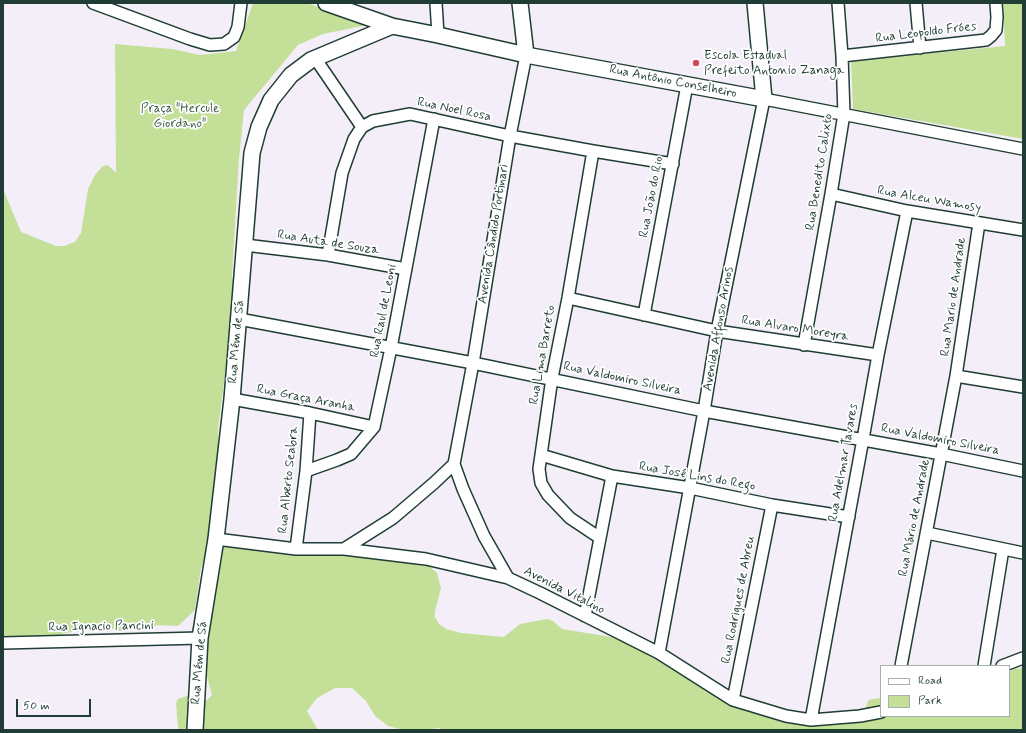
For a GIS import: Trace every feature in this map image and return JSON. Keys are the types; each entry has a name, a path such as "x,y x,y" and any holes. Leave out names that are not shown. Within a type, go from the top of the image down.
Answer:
{"street":[{"path":"93,3 210,45 224,44 234,37 238,27 241,3"},
{"name":"Rua Antônio Conselheiro","path":"326,3 392,26 438,34 526,55 687,84 1023,149"},
{"path":"436,3 438,34"},
{"name":"Avenida Cândido Portinari","path":"454,464 473,363 510,136 526,55 520,3"},
{"name":"Avenida Affonso Arinos","path":"659,654 718,331 764,99 755,3"},
{"name":"Rua Benedito Calixto","path":"804,344 844,114 838,3"},
{"path":"916,3 920,48"},
{"name":"Rua Leopoldo Fróes","path":"842,56 986,40 996,30 996,3"},
{"name":"Rua Mém de Sá","path":"195,730 200,638 216,539 232,399 252,154 259,127 271,100 291,75 315,58 392,26"},
{"path":"315,58 362,127 354,139 342,173 328,255"},
{"name":"Rua João do Rio","path":"644,315 687,84"},
{"name":"Rua Noel Rosa","path":"362,127 373,121 410,114 510,136 673,164"},
{"name":"Rua Raul de Leoni","path":"306,471 351,454 374,427 391,348 434,119"},
{"name":"Rua Lima Barreto","path":"593,151 568,298 552,378 539,470 541,483 548,495 570,518 600,538"},
{"name":"Rua Alceu Wamosy","path":"831,194 907,211 1023,230"},
{"name":"Rua Adelmar Tavares","path":"811,720 878,355 907,211"},
{"name":"Rua Mario de Andrade","path":"956,376 979,223"},
{"name":"Rua Auta de Souza","path":"245,245 328,255 406,269"},
{"name":"Rua Alvaro Moreyra","path":"568,298 718,331 878,355"},
{"name":"Rua Valdomiro Silveira","path":"239,319 552,378 704,411 863,439 1023,471"},
{"path":"956,376 1023,387"},
{"name":"Rua Mário de Andrade","path":"901,665 956,376"},
{"name":"Rua Graça Aranha","path":"232,399 310,413 374,427"},
{"name":"Rua Alberto Seabra","path":"296,549 306,471 310,413"},
{"name":"Rua José Lins do Rego","path":"542,455 612,476 690,488 772,505 849,517"},
{"path":"344,549 393,518 454,464 463,489 484,536 508,578"},
{"path":"586,616 612,476"},
{"name":"Rua Rodrigues de Abreu","path":"733,700 772,505"},
{"path":"926,533 1023,553"},
{"name":"Avenida Vitalino","path":"216,539 296,549 344,549 426,559 508,578 659,654 733,700 786,716 811,720 860,716 880,712"},
{"path":"984,665 1003,549"},
{"name":"Rua Ignacio Pancini","path":"3,643 200,638"},
{"path":"1005,665 1023,658"}],"green space":[{"name":"Praça \"Hercule Giordano\"","path":"253,3 307,3 367,25 323,34 298,45 244,110 239,158 232,276 236,300 233,328 228,339 218,429 218,491 214,535 416,559 422,566 429,566 437,573 441,588 435,611 435,617 439,624 446,629 461,633 504,637 520,624 547,619 553,621 562,629 630,640 711,691 774,719 795,721 864,713 868,701 880,698 880,717 1010,717 1010,671 1014,669 1023,668 1023,730 444,730 438,728 426,730 403,730 388,726 375,716 366,701 352,688 335,688 317,698 307,711 318,730 180,730 178,728 176,703 178,699 189,695 207,700 212,695 205,669 207,555 201,568 195,610 178,626 156,625 154,628 121,631 98,625 59,635 36,645 3,641 3,189 21,232 56,246 64,246 75,242 81,233 88,189 95,175 103,166 108,165 116,173 115,44 172,49 200,55 236,51"},
{"path":"1003,3 1023,3 1023,139 853,109 851,61 1005,46"}],"place":[{"name":"Escola Estadual Prefeito Antonio Zanaga","path":"696,63"}]}
